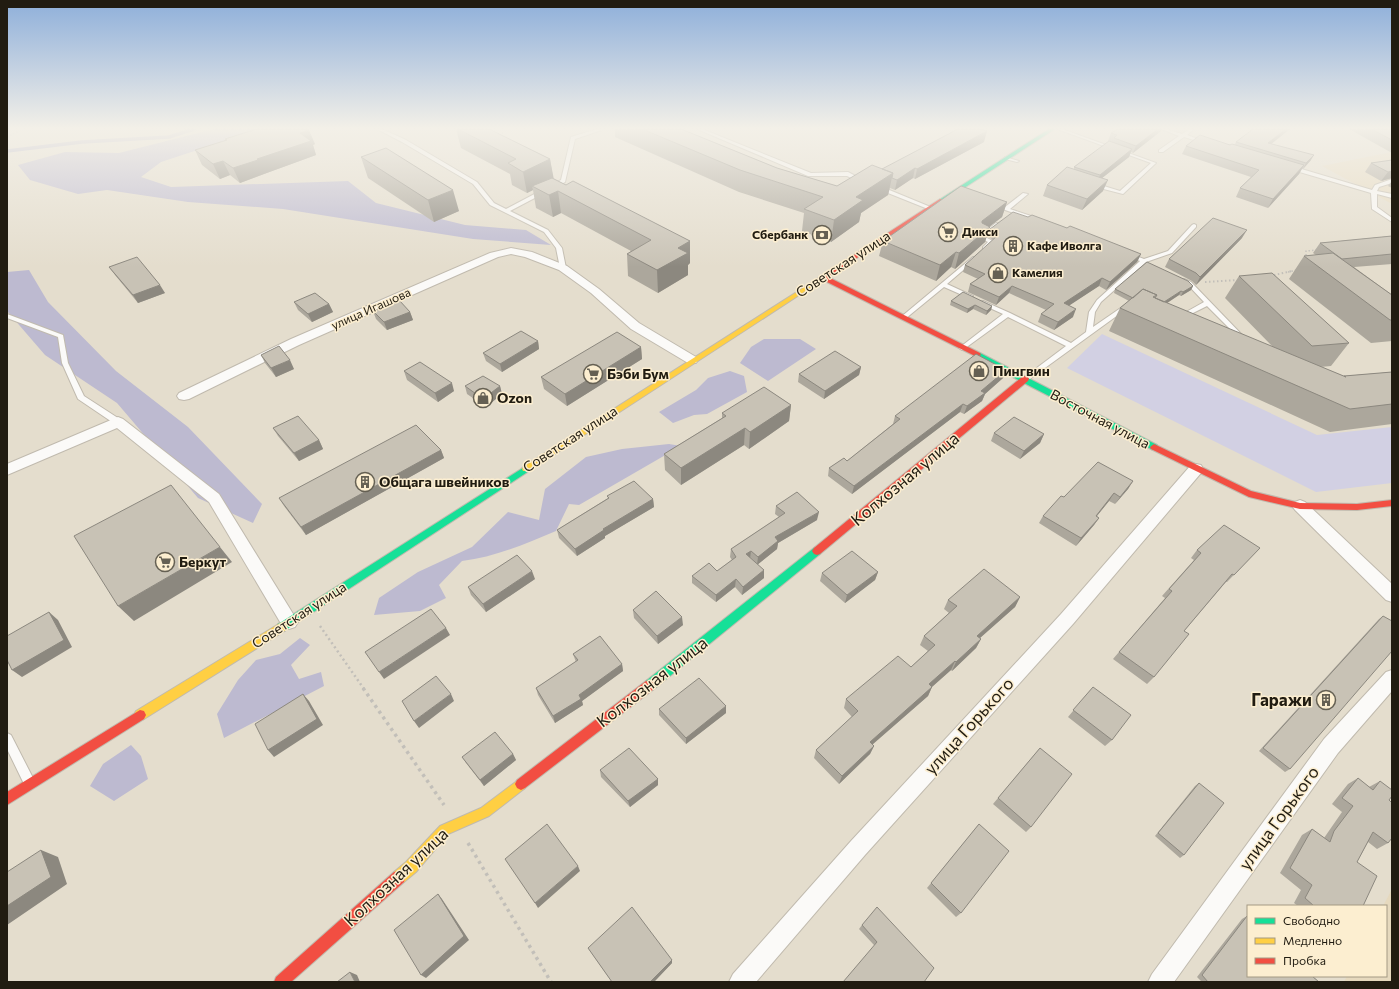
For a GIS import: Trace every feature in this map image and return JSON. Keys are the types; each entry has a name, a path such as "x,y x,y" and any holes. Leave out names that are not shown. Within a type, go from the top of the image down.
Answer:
{"main road":[{"name":"Советская улица","path":"7,800 30,784 289,622 692,360 930,208 960,192 983,175"},
{"name":"Восточная улица","path":"823,277 1025,379 1196,469 1250,494 1300,506 1358,507 1392,503"},
{"name":"Колхозная улица","path":"281,982 411,867 444,830 485,812 665,673 873,506 1025,379"}],"street":[{"name":"улица Игашова","path":"184,396 295,342 494,255 511,251 528,254 563,268 595,291 635,326 692,360"},
{"path":"7,470 118,422 214,498 289,622"},
{"name":"улица Горького","path":"742,982 858,848 1067,619 1196,469"},
{"path":"1300,506 1392,595"},
{"name":"улица Горького","path":"1160,982 1332,746 1392,678"}],"lane":[{"path":"462,175 475,183 492,204 546,231 559,248 563,268"},
{"path":"506,211 563,181 564,175"},
{"path":"851,175 868,183"},
{"path":"1090,184 1120,193 1140,175"},
{"path":"1316,175 1392,196"},
{"path":"1392,181 1377,186 1374,192 1374,208 1392,220"},
{"path":"875,186 930,208"},
{"path":"1006,209 1025,194"},
{"path":"984,201 1042,221"},
{"path":"1010,216 1015,212"},
{"path":"981,251 992,242 981,237 1004,220"},
{"path":"1089,333 1092,312 1099,301 1144,261 1170,252 1194,226"},
{"path":"1122,251 1150,264"},
{"path":"903,318 976,256"},
{"path":"1176,277 1189,283 1250,345"},
{"path":"943,284 1008,314 1071,346"},
{"path":"1174,321 1208,303"},
{"path":"1025,379 1126,306 1133,309"},
{"path":"962,348 1008,314"},
{"path":"7,316 61,336 65,363 81,397 118,422"},
{"path":"7,738 30,784"}],"path":[{"path":"1307,262 1306,251 1319,249"},
{"path":"1270,276 1300,269"},
{"path":"1189,283 1240,280"},
{"path":"313,629 321,625 457,824 551,982"}],"shaded area":[{"path":"26,175 143,175 141,177 171,187 348,181 376,203 465,225 526,230 551,245 473,239 283,209 188,202 107,190 78,194 30,180"},
{"path":"1339,175 1392,175 1392,204"},
{"path":"29,270 48,302 116,371 188,427 262,504 253,523 198,498 117,403 45,355 7,311 7,272"},
{"path":"1102,334 1317,435 1392,427 1392,483 1316,492 1067,368"},
{"path":"764,339 800,339 816,349 768,381 740,363 751,347"},
{"path":"730,371 744,376 747,392 707,414 694,415 673,423 659,412 696,390 708,378"},
{"path":"669,444 681,446 579,505 569,504 556,531 498,553 462,561 439,585 446,598 420,611 374,615 379,598 418,572 472,547 508,512 539,520 545,489 586,457 622,449"},
{"path":"300,638 310,645 291,665 299,679 321,672 324,686 224,738 217,714 238,680 256,660 280,654"},
{"path":"131,745 141,756 148,779 114,801 90,786 103,764"},
{"path":"1392,889 1392,982 1344,982 1346,977 1387,977 1387,905 1384,905"}],"building":[{"path":"389,175 429,175 453,190 428,200"},
{"path":"756,175 801,175 837,186 855,175 890,175 856,197 863,200 834,220 804,209 823,197"},
{"path":"893,175 904,175 897,180 892,178"},
{"path":"1058,175 1093,175 1108,180 1087,199 1047,185"},
{"path":"1254,175 1295,175 1273,199 1240,188"},
{"path":"552,178 566,185 573,181 690,241 678,248 688,253 657,270 627,254 651,240 558,191 549,195 532,186"},
{"name":"Дикси","path":"961,186 1007,202 982,221 982,223 990,227 959,253 956,252 940,265 883,241"},
{"path":"1013,212 1028,217 1032,215 1067,228 1070,226 1141,254 1110,282 1102,278 1064,303 1076,309 1058,322 1041,314 1054,304 1012,286 999,297 970,284 985,274 965,265 998,235 998,233 990,229"},
{"path":"1213,218 1247,230 1200,277 1196,273 1169,259"},
{"path":"1392,236 1392,254 1342,259 1320,243"},
{"path":"1333,253 1392,295 1392,320 1304,256"},
{"path":"137,257 160,285 133,295 109,267"},
{"path":"1147,262 1188,281 1193,286 1183,292 1181,291 1164,302 1155,298 1157,295 1143,289 1133,298 1115,289"},
{"path":"1272,273 1349,343 1312,346 1239,276"},
{"path":"1143,289 1157,295 1153,297 1346,377 1344,376 1392,372 1392,404 1350,409 1120,308"},
{"path":"963,292 992,306 987,311 975,305 968,309 951,301"},
{"path":"315,293 329,304 308,314 294,302"},
{"path":"399,300 410,312 384,322 373,311"},
{"path":"521,331 538,341 500,364 483,353"},
{"path":"617,332 641,347 565,394 541,377"},
{"path":"279,346 290,360 271,368 261,355"},
{"path":"835,351 861,367 825,391 799,374"},
{"path":"976,354 1006,370 981,391 985,393 967,406 963,404 854,486 829,468 844,458 847,461 900,419 895,416"},
{"path":"420,362 452,383 435,393 404,371"},
{"path":"483,376 500,386 483,399 465,386"},
{"path":"764,387 791,405 750,432 745,428 681,468 664,454 726,416 722,413"},
{"path":"298,416 319,440 294,453 273,428"},
{"path":"1014,417 1044,434 1024,451 994,433"},
{"name":"Общага швейников","path":"416,425 441,450 301,527 279,498"},
{"path":"1098,462 1133,481 1120,497 1114,493 1096,516 1099,518 1081,538 1043,516 1061,496 1064,497"},
{"path":"634,481 653,499 603,529 604,530 575,549 557,530 609,498 607,496"},
{"path":"171,485 220,547 118,606 74,536"},
{"path":"797,492 819,512 775,537 778,541 758,557 751,551 746,554 764,570 743,587 736,579 716,595 692,576 709,563 717,571 736,557 731,549 785,513 776,506"},
{"path":"1224,525 1260,548 1234,575 1232,574 1184,631 1189,634 1154,677 1119,652 1172,591 1169,589 1201,553 1197,550"},
{"path":"852,551 878,572 847,595 822,573"},
{"path":"517,555 532,571 483,604 468,587"},
{"path":"984,569 1020,597 977,636 981,639 929,684 932,687 870,742 874,746 842,776 816,750 858,711 846,699 898,656 911,667 935,645 924,636 957,606 948,600"},
{"path":"656,591 682,617 657,636 633,610"},
{"path":"431,609 446,628 379,672 365,652"},
{"path":"49,612 64,640 12,670 7,660 7,636"},
{"name":"Гаражи","path":"1383,616 1392,621 1392,651 1290,769 1263,748"},
{"path":"600,636 622,664 579,695 581,699 553,716 536,688 578,660 573,654"},
{"path":"436,676 451,694 414,721 402,701"},
{"path":"699,678 726,706 686,738 659,709"},
{"path":"1093,687 1131,715 1112,740 1073,710"},
{"path":"303,694 317,719 268,750 255,724"},
{"path":"495,732 513,754 480,780 462,757"},
{"path":"629,748 658,779 628,801 600,770"},
{"path":"1040,748 1072,774 1031,827 998,798"},
{"path":"1358,778 1373,790 1380,781 1392,790 1392,796 1389,800 1392,803 1392,838 1388,843 1373,832 1357,862 1377,876 1363,905 1313,905 1305,898 1312,885 1290,868 1312,829 1330,842 1334,831 1353,806 1342,798"},
{"path":"1199,783 1224,803 1184,855 1158,833"},
{"path":"547,824 578,866 535,903 505,859"},
{"path":"979,824 1009,851 961,913 931,883"},
{"path":"41,850 51,877 7,906 7,872"},
{"path":"438,894 464,936 421,975 394,930"},
{"path":"632,907 672,960 650,982 612,982 588,948"},
{"path":"877,907 934,968 924,982 843,982 877,942 862,925"},
{"path":"1247,916 1247,977 1313,977 1319,982 1208,982 1202,975"},
{"path":"350,972 355,982 337,982"}],"traffic: fast":[{"path":"942,200 980,175"},
{"path":"977,355 1154,447"},
{"path":"282,627 526,469"},
{"path":"650,685 817,551"}],"traffic: slow":[{"path":"526,469 814,283"},
{"path":"140,715 282,627"},
{"path":"399,877 411,867 444,830 485,812 521,784"}],"traffic: jam":[{"path":"814,283 942,200"},
{"path":"823,277 977,355"},
{"path":"817,551 1025,379"},
{"path":"1154,447 1249,494 1300,506 1357,507 1392,503"},
{"path":"521,784 650,685"},
{"path":"7,799 140,715"},
{"path":"281,982 399,877"}],"place":[{"name":"Дикси","path":"948,232"},
{"name":"Сбербанк","path":"822,235"},
{"name":"Кафе Иволга","path":"1013,246"},
{"name":"Камелия","path":"998,273"},
{"name":"Пингвин","path":"979,371"},
{"name":"Бэби Бум","path":"593,374"},
{"name":"Ozon","path":"483,398"},
{"name":"Общага швейников","path":"365,482"},
{"name":"Беркут","path":"165,562"},
{"name":"Гаражи","path":"1326,700"}]}
